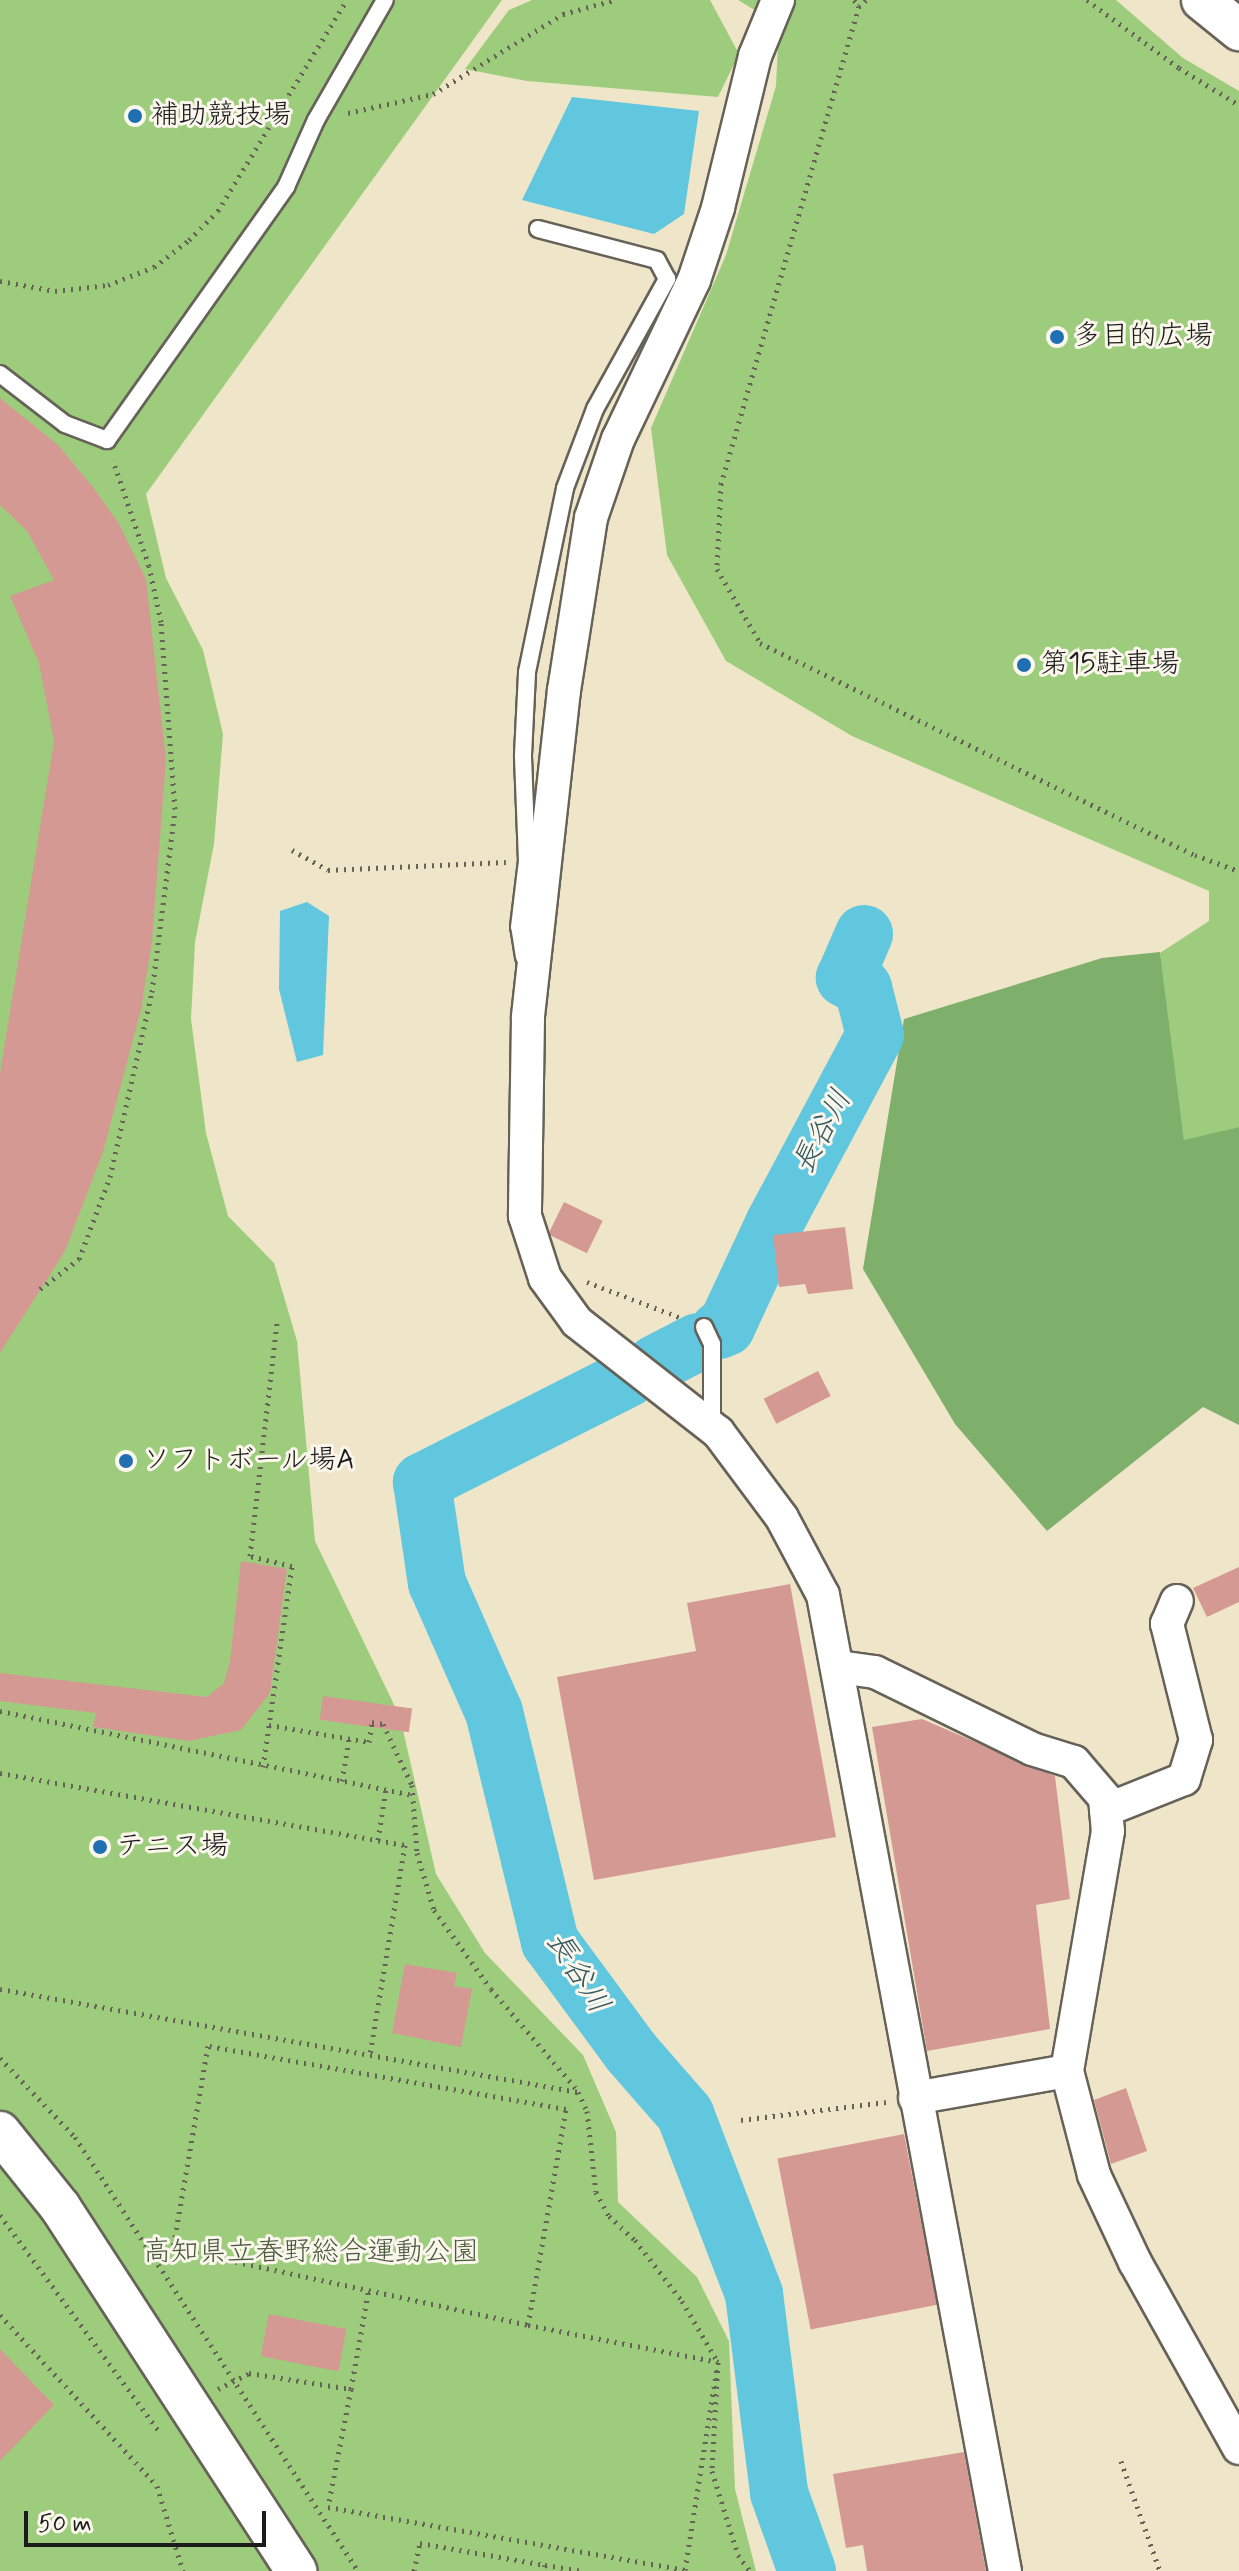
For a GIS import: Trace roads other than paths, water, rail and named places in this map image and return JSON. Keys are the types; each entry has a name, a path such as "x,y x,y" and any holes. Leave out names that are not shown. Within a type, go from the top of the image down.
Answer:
{"street":[{"path":"778,0 755,56 718,208 694,280 618,439 591,518 564,690 530,998 525,1216 541,1266 577,1322 712,1428 782,1518 823,1595 839,1667 915,2098 1005,2571"},
{"path":"1202,0 1239,30"},
{"path":"1106,1810 1184,1779 1196,1740 1167,1624 1177,1601"},
{"path":"839,1667 875,1672 1032,1749 1074,1762 1105,1798 1108,1831 1067,2071 1094,2175 1135,2262 1239,2448"},
{"path":"915,2098 1067,2071"},
{"path":"0,2132 60,2207 189,2411 296,2571"}],"lane":[{"path":"0,374 65,424 107,440 286,187 316,120 385,0"},
{"path":"530,998 519,927 527,861 523,755 527,672 565,488 595,409 667,279 657,260 538,229"},
{"path":"704,1327 712,1344 712,1428"}],"water":[{"path":"572,97 699,111 684,214 654,234 522,200"},
{"path":"307,902 329,916 323,1055 297,1062 279,989 280,911"}],"waterway":[{"name":"長谷川","path":"719,1330 726,1327 774,1224 875,1035 863,988 845,978 864,934"},
{"name":"長谷川","path":"655,1364 698,1342"},
{"name":"長谷川","path":"628,1378 422,1482 437,1583 494,1712 550,1942 631,2052 685,2114 754,2294 779,2493 807,2571"}],"place":[{"name":"補助競技場","path":"135,116"},
{"name":"多目的広場","path":"1057,337"},
{"name":"第15駐車場","path":"1024,665"},
{"name":"ソフトボール場A","path":"126,1461"},
{"name":"テニス場","path":"100,1847"}],"park label":[{"name":"高知県立春野総合運動公園","path":"311,2253"}]}
